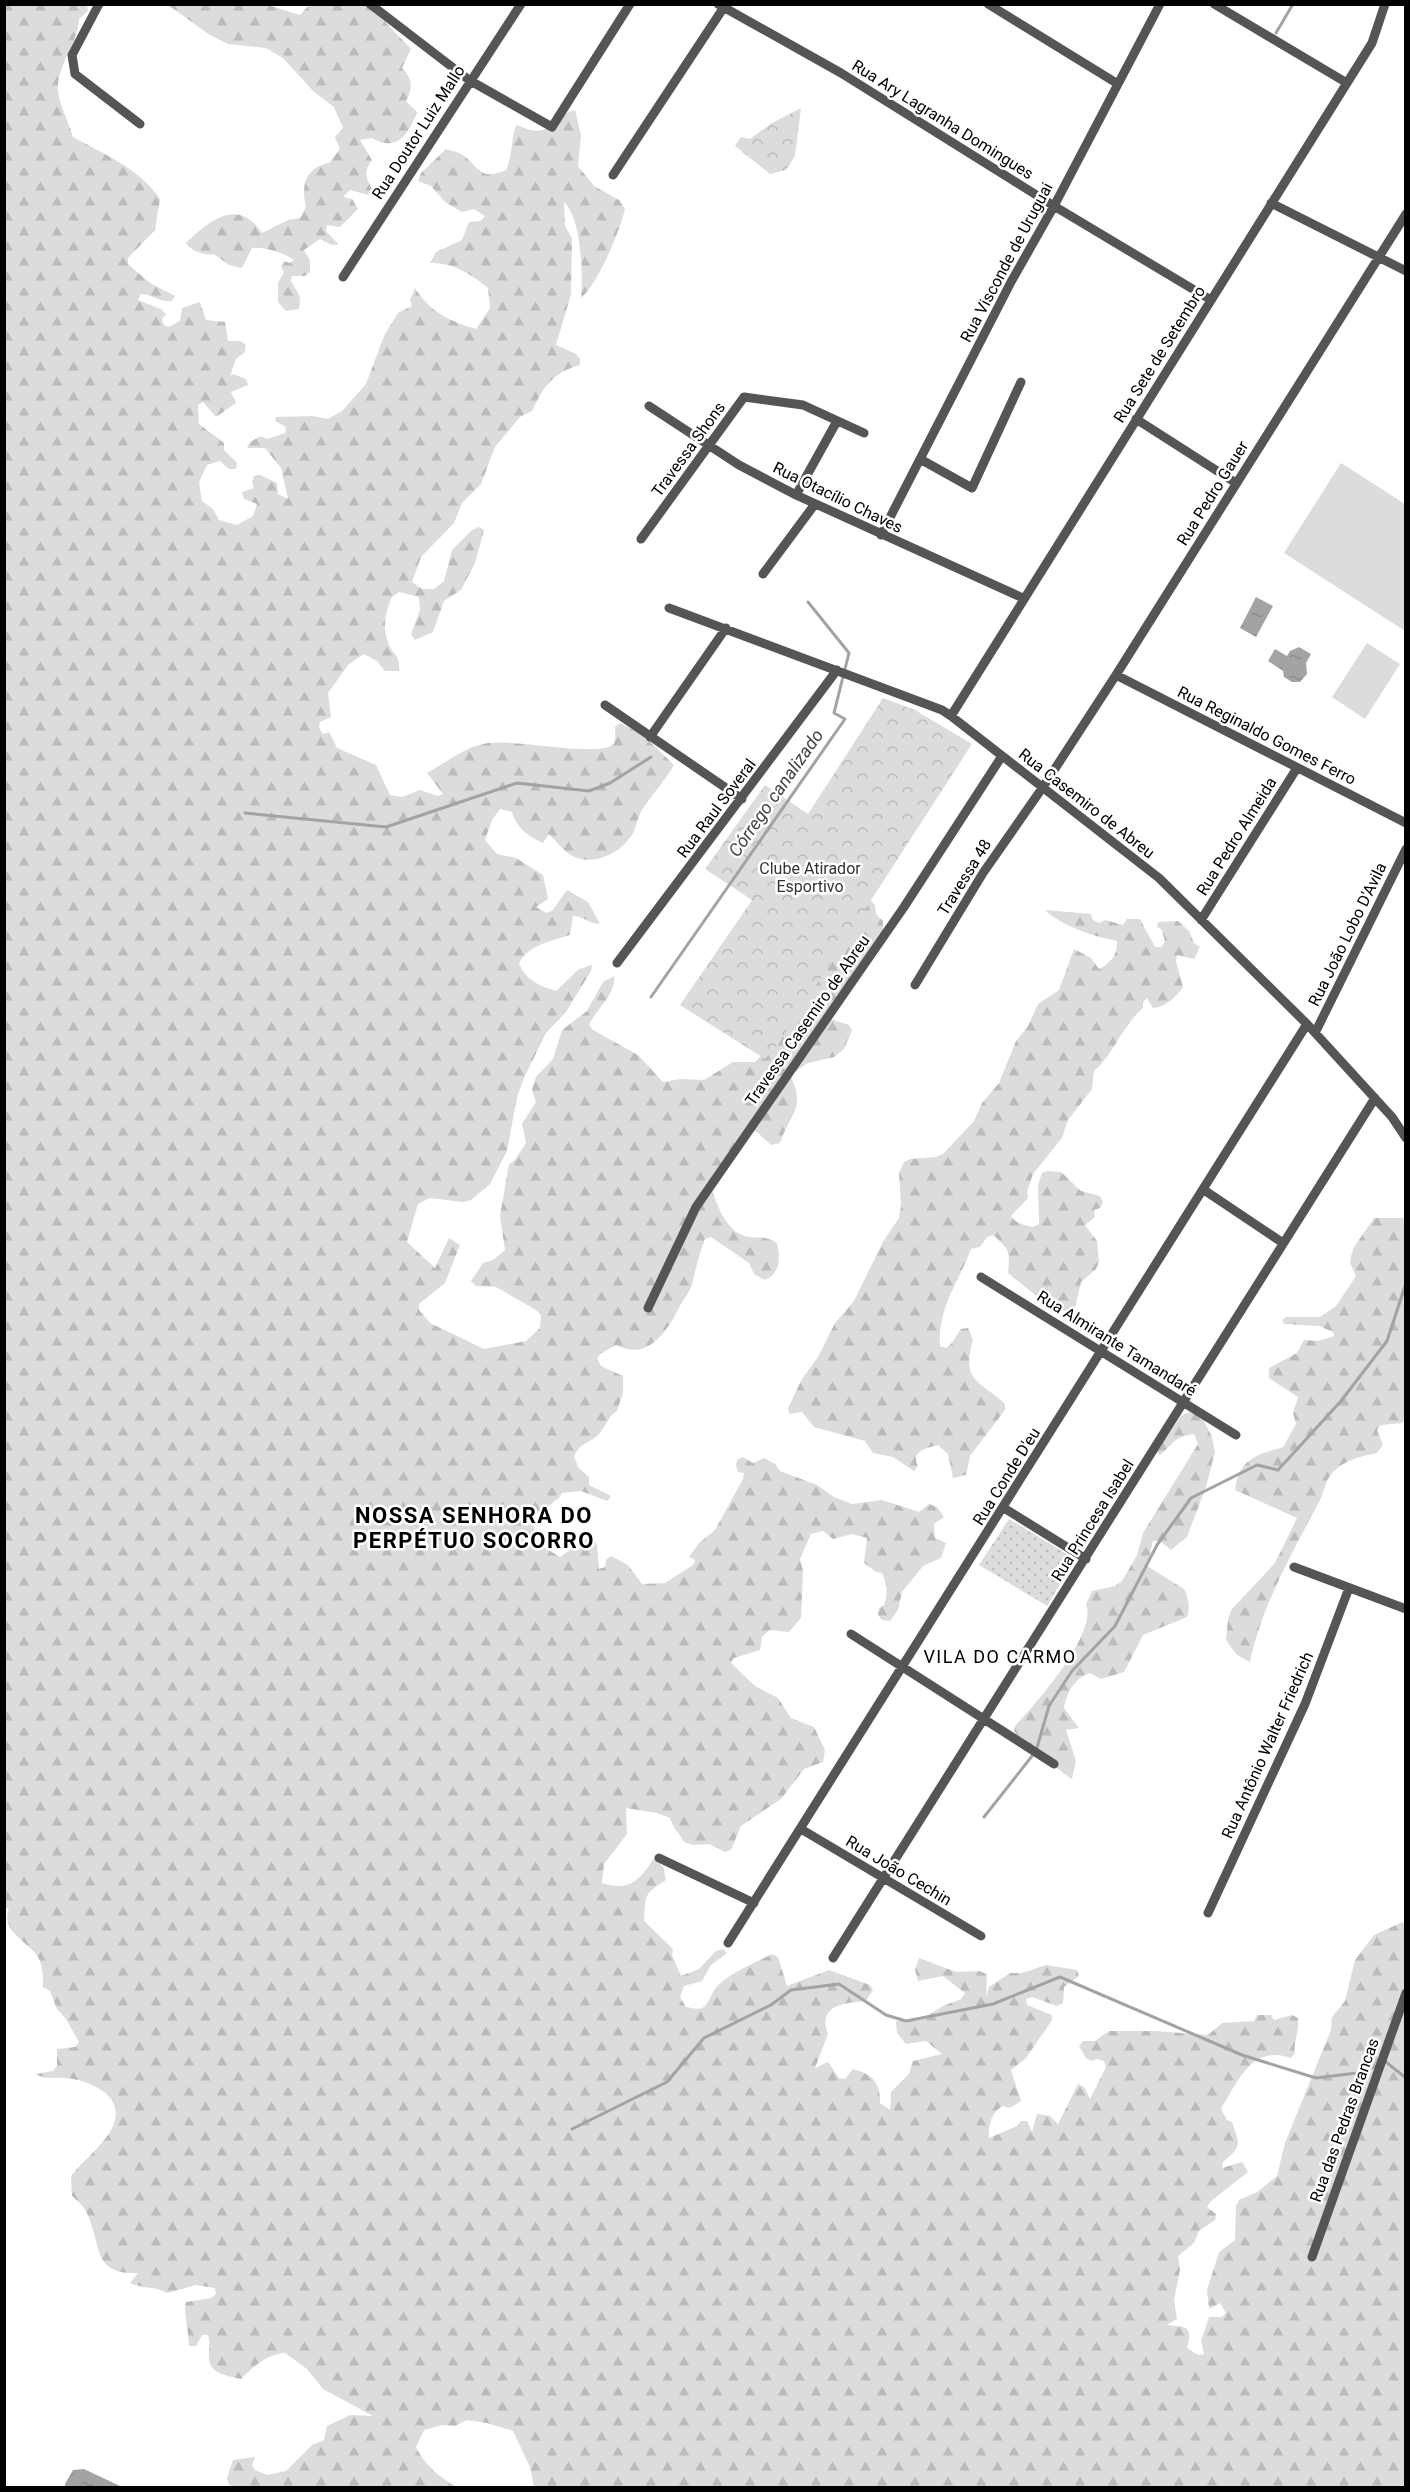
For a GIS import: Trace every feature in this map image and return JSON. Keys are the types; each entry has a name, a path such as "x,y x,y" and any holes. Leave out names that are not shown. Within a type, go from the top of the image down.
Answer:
{"street":[{"path":"99,4 72,55 75,74 140,124"},
{"path":"370,4 469,80 552,127 630,4"},
{"name":"Rua Doutor Luiz Mallo","path":"343,277 469,80 521,4"},
{"path":"988,4 1118,84"},
{"name":"Rua Visconde de Uruguai","path":"881,535 1011,282 1054,206 1160,4"},
{"path":"1214,4 1347,83"},
{"name":"Rua Sete de Setembro","path":"951,716 1372,43 1385,4"},
{"path":"613,175 723,6"},
{"name":"Rua Ary Lagranha Domingues","path":"723,6 841,74 1211,300"},
{"path":"1271,203 1406,270"},
{"name":"Rua Pedro Gauer","path":"1043,787 1406,214"},
{"path":"920,459 972,488 1021,382"},
{"name":"Travessa Shons","path":"641,539 744,397 803,405 864,433"},
{"name":"Rua Otacílio Chaves","path":"649,406 708,447 796,495 1023,598"},
{"path":"1136,419 1236,483"},
{"path":"796,495 837,421"},
{"path":"763,573 815,504"},
{"name":"Rua Casemiro de Abreu","path":"669,608 942,710 951,716 1159,878 1308,1024 1392,1117 1406,1138"},
{"path":"650,736 726,628"},
{"name":"Rua Raul Soveral","path":"617,963 837,670"},
{"name":"Rua Reginaldo Gomes Ferro","path":"1116,675 1406,823"},
{"path":"605,705 742,799"},
{"name":"Travessa Casemiro de Abreu","path":"648,1308 696,1208 904,907 1002,756"},
{"name":"Rua Pedro Almeida","path":"1200,920 1297,768"},
{"name":"Travessa 48","path":"915,985 982,873 1043,787"},
{"name":"Rua João Lobo D'Avila","path":"1315,1033 1406,849"},
{"name":"Rua Conde D'eu","path":"728,1943 1308,1024"},
{"name":"Rua Princesa Isabel","path":"833,1958 1375,1098"},
{"path":"1204,1190 1283,1243"},
{"name":"Rua Almirante Tamandaré","path":"981,1277 1236,1435"},
{"path":"1004,1508 1086,1559"},
{"path":"1294,1567 1406,1609"},
{"name":"Rua Antônio Walter Friedrich","path":"1208,1913 1305,1704 1349,1588"},
{"path":"850,1634 1054,1764"},
{"name":"Rua João Cechin","path":"801,1829 981,1936"},
{"path":"659,1858 754,1903"},
{"name":"Rua das Pedras Brancas","path":"1312,2256 1406,1993"}],"green space":[{"path":"4,5 87,5 88,11 79,19 75,37 60,73 58,92 73,137 132,171 152,188 160,199 155,230 128,258 128,264 150,283 175,296 172,301 168,301 141,294 138,300 161,309 166,314 162,319 164,325 169,327 180,321 182,308 200,302 206,320 225,322 228,341 240,341 246,345 245,352 236,359 230,376 233,374 246,379 248,385 231,392 236,403 216,417 203,402 198,405 199,424 224,443 224,450 237,463 236,469 229,469 220,461 207,465 199,482 202,501 213,509 219,520 237,525 253,516 257,504 244,499 242,492 254,488 252,482 254,476 260,475 277,483 278,494 288,499 281,468 265,448 247,448 250,442 261,436 267,439 285,433 286,427 275,421 276,417 313,416 328,419 342,411 366,384 384,336 398,313 412,306 410,300 415,288 427,303 441,314 457,323 476,329 490,308 488,288 468,273 447,265 430,263 436,252 462,240 469,222 481,221 485,216 474,209 462,212 445,202 431,186 418,181 421,173 446,149 462,155 486,174 506,170 517,125 541,131 575,110 581,135 578,166 594,186 619,200 625,209 608,257 595,281 581,298 582,276 578,234 575,221 564,202 565,226 572,238 571,294 556,345 576,354 580,359 580,365 556,376 541,394 532,411 520,417 495,447 481,484 462,503 454,523 421,557 412,582 422,589 434,589 444,581 452,550 472,530 479,527 484,530 475,563 461,590 444,601 433,632 415,640 411,634 420,610 419,597 399,592 392,597 386,614 385,626 389,645 398,659 399,671 385,671 377,661 364,654 348,665 328,693 331,717 320,722 319,728 323,734 329,732 337,748 376,765 390,795 402,797 420,790 438,796 443,794 427,773 463,751 479,745 500,742 574,749 604,748 614,743 615,727 620,723 643,735 674,765 642,810 628,840 605,857 587,860 578,858 566,852 549,834 543,843 538,841 520,827 512,812 500,809 492,820 485,840 497,854 516,858 543,875 548,899 536,907 546,913 552,911 567,890 588,902 600,924 573,916 570,935 534,948 519,963 529,978 556,991 579,969 592,965 591,971 566,1012 546,1033 524,1078 517,1097 507,1151 490,1184 471,1200 463,1202 430,1198 418,1204 407,1242 435,1268 449,1238 460,1245 445,1283 419,1304 419,1310 430,1323 484,1349 526,1341 540,1328 541,1315 536,1310 496,1287 476,1286 471,1281 483,1263 493,1260 505,1250 500,1216 509,1164 514,1161 526,1143 522,1124 536,1102 532,1090 536,1077 553,1059 562,1030 587,1011 603,982 614,976 609,996 589,1025 593,1030 638,1055 663,1082 681,1079 704,1080 733,1062 755,1062 772,1045 867,897 875,905 876,914 883,921 883,931 830,1019 849,1025 852,1030 844,1049 834,1057 808,1063 790,1075 795,1086 797,1103 780,1143 771,1145 757,1132 749,1131 710,1184 722,1215 732,1228 745,1236 764,1238 777,1243 779,1259 777,1269 765,1280 754,1274 749,1263 711,1237 705,1239 690,1289 670,1324 656,1341 638,1349 616,1345 600,1354 597,1359 601,1366 623,1376 623,1393 617,1411 599,1434 579,1448 574,1456 578,1467 589,1477 589,1485 611,1496 607,1501 581,1491 562,1493 559,1498 533,1517 536,1542 560,1557 586,1539 593,1539 597,1544 599,1569 605,1567 606,1560 611,1556 628,1565 642,1584 665,1583 693,1565 695,1560 689,1557 699,1543 715,1530 743,1479 744,1473 738,1472 736,1466 737,1460 743,1457 753,1463 764,1458 775,1464 780,1471 817,1485 834,1497 852,1504 882,1500 919,1512 929,1504 937,1507 944,1517 934,1524 935,1538 946,1543 941,1558 923,1566 902,1592 898,1610 890,1621 882,1620 878,1615 879,1608 884,1605 886,1585 882,1573 876,1572 864,1563 867,1538 852,1534 833,1539 823,1531 811,1534 800,1559 803,1571 801,1618 789,1632 769,1630 762,1637 760,1650 734,1658 731,1663 755,1686 778,1698 791,1718 814,1727 825,1750 823,1762 804,1769 781,1799 741,1826 731,1850 725,1852 709,1844 693,1845 684,1842 670,1818 657,1813 626,1808 627,1834 604,1864 602,1883 627,1885 639,1878 654,1858 663,1867 666,1880 649,1892 644,1921 673,1949 672,1955 681,1976 699,1969 716,1951 723,1949 727,1953 711,1965 702,1981 684,1986 680,1997 686,2007 703,2008 716,1987 724,1980 772,1954 778,1957 787,1986 829,1970 870,1985 873,1990 866,2001 841,2005 829,2011 826,2017 828,2034 815,2068 828,2062 839,2078 845,2079 853,2069 865,2074 877,2085 880,2103 890,2110 891,2092 909,2074 913,2061 942,2054 926,2041 906,2044 897,2033 896,2021 921,2020 943,2006 961,1999 965,1993 943,1976 918,1981 915,1970 919,1958 956,1972 979,1971 987,1974 986,1997 989,1987 1010,1973 1022,1973 1046,1965 1077,1970 1079,1976 1064,1987 1063,2003 1057,2006 1032,1997 1026,1999 1027,2005 1052,2015 1052,2020 1026,2058 1011,2070 1021,2101 1010,2108 1003,2106 996,2112 990,2124 989,2138 1017,2126 1021,2121 1027,2121 1032,2132 1037,2114 1050,2116 1058,2124 1078,2084 1084,2087 1090,2099 1106,2067 1104,2061 1097,2059 1092,2061 1086,2058 1079,2046 1083,2041 1095,2041 1109,2031 1156,2031 1208,2035 1222,2023 1254,2021 1257,2015 1271,2015 1274,2020 1292,2015 1298,2018 1295,2053 1291,2058 1277,2055 1266,2056 1256,2061 1240,2077 1221,2109 1227,2120 1232,2122 1238,2141 1234,2152 1223,2162 1222,2168 1242,2162 1248,2172 1211,2201 1207,2207 1216,2214 1215,2220 1199,2231 1194,2243 1178,2256 1180,2270 1174,2300 1177,2319 1167,2325 1186,2329 1189,2335 1187,2348 1198,2355 1204,2354 1201,2341 1209,2317 1222,2317 1226,2313 1220,2303 1209,2309 1207,2290 1219,2252 1235,2240 1236,2206 1239,2200 1257,2192 1277,2176 1285,2143 1331,2030 1332,2017 1345,2001 1355,1960 1374,1935 1405,1921 1405,2487 534,2487 530,2467 513,2431 467,2420 455,2426 442,2425 424,2430 416,2447 433,2470 456,2487 235,2487 229,2485 227,2478 233,2460 255,2457 252,2465 255,2470 267,2475 286,2471 312,2445 324,2440 327,2426 350,2415 373,2416 323,2389 307,2369 285,2353 266,2359 241,2379 216,2371 210,2364 208,2335 202,2335 196,2346 189,2346 185,2310 186,2302 211,2298 216,2294 215,2288 196,2285 167,2293 130,2283 138,2273 113,2269 106,2264 98,2249 88,2214 72,2196 71,2176 111,2130 115,2119 115,2109 112,2100 97,2087 76,2080 43,2077 35,2074 53,2071 57,2066 57,2049 75,2047 79,2042 66,2019 57,2009 50,1991 43,1987 40,1961 11,1929 7,1916 9,1909 4,1907"},
{"path":"168,5 268,5 300,15 309,5 369,5 411,49 402,68 410,80 411,88 406,101 417,112 414,120 406,133 396,142 381,142 372,138 360,140 372,160 367,168 366,176 373,191 369,195 350,190 343,197 352,199 358,209 340,227 327,225 326,231 338,244 332,245 320,239 304,250 310,260 310,272 305,276 292,276 291,281 300,297 299,309 286,311 278,302 278,283 284,272 281,266 284,261 290,263 294,260 290,257 268,249 252,248 242,268 229,265 214,254 198,252 186,243 214,220 224,216 234,214 243,216 253,222 262,233 288,220 300,218 306,207 304,192 310,173 321,165 329,163 340,149 335,137 343,128 334,107 314,92 283,58 266,48 228,44 210,35"},
{"path":"801,108 795,156 786,170 770,174 735,146 741,137 750,139 772,123"},
{"path":"1341,463 1405,504 1405,631 1284,553"},
{"path":"1367,643 1400,664 1365,719 1332,697"},
{"name":"Clube Atirador Esportivo","path":"883,698 915,710 972,744 780,1041 765,1059 680,1005 752,900 705,869 765,785 808,814"},
{"path":"1045,910 1091,914 1093,920 1099,923 1105,920 1123,925 1127,919 1140,919 1155,947 1161,947 1165,942 1162,930 1157,927 1158,922 1178,921 1189,931 1194,943 1200,947 1194,959 1177,955 1176,961 1183,987 1170,1001 1158,1007 1153,1008 1147,998 1143,1002 1143,1008 1129,1024 1108,1056 1094,1071 1092,1089 1068,1120 1062,1138 1033,1174 1027,1192 1028,1198 1011,1216 1023,1225 1033,1227 1039,1224 1038,1185 1042,1173 1048,1171 1061,1172 1081,1191 1100,1196 1103,1202 1100,1208 1094,1210 1095,1217 1085,1225 1097,1241 1099,1262 1096,1269 1081,1282 1075,1308 1070,1312 1050,1307 1008,1273 1008,1251 993,1235 987,1237 980,1247 971,1249 942,1319 940,1346 946,1348 961,1329 968,1328 973,1340 969,1364 971,1372 980,1384 1005,1404 1005,1410 970,1456 966,1475 953,1478 948,1454 938,1445 918,1454 916,1461 918,1466 914,1471 893,1457 873,1453 865,1441 814,1427 802,1412 789,1414 788,1408 835,1323 854,1301 884,1240 899,1218 901,1206 899,1173 904,1162 943,1154 974,1121 982,1103 999,1083 1016,1041 1028,1026 1038,1004 1059,990 1074,949 1091,958 1099,969 1107,964 1115,954 1117,941 1069,926"},
{"path":"1374,1218 1405,1218 1405,1420 1402,1423 1381,1425 1377,1430 1383,1445 1377,1453 1348,1462 1330,1476 1270,1600 1250,1662 1237,1655 1226,1640 1228,1619 1232,1609 1275,1563 1297,1518 1235,1490 1237,1480 1240,1471 1250,1460 1283,1447 1296,1424 1293,1413 1298,1397 1269,1378 1269,1368 1297,1353 1304,1340 1318,1341 1334,1336 1333,1332 1319,1326 1284,1324 1282,1320 1286,1317 1320,1317 1336,1306 1356,1276 1350,1263 1354,1247"},
{"path":"1189,1412 1202,1417 1212,1437 1215,1452 1206,1487 1187,1537 1171,1550 1160,1541 1153,1541 1147,1566 1184,1589 1188,1603 1187,1617 1143,1635 1124,1672 1101,1679 1090,1673 1080,1678 1072,1687 1064,1708 1079,1728 1066,1730 1076,1761 1072,1779 1025,1745 1014,1731 1015,1726 1049,1686 1074,1650 1083,1633 1087,1617 1086,1604 1092,1591 1115,1586 1122,1581 1137,1555 1143,1533 1198,1444 1194,1434 1187,1435 1175,1441 1160,1455 1157,1452 1181,1416"},
{"path":"1009,1519 1075,1559 1047,1606 979,1565"}],"water":[{"path":"1256,597 1273,606 1256,637 1240,628"},
{"path":"1299,647 1311,654 1306,663 1307,674 1300,682 1292,682 1284,677 1283,671 1268,661 1275,649 1287,656 1290,651"},
{"path":"84,2469 122,2487 65,2487 73,2470"}],"waterway":[{"path":"1276,33 1293,4"},
{"name":"Córrego canalizado","path":"651,997 845,719 834,713 849,653 808,602"},
{"path":"245,813 386,827 517,783 589,791 610,783 651,757"},
{"path":"984,1817 1036,1751 1049,1706 1072,1671 1115,1626 1157,1545 1191,1498 1257,1465 1278,1470 1341,1401 1387,1341 1406,1283"},
{"path":"572,2129 667,2082 704,2038 771,2005 791,1990 839,1984 886,2015 906,2021 993,2004 1060,1977 1242,2055 1316,2078 1357,2073 1377,2066"},
{"path":"1383,2063 1386,2062 1406,2078"}],"district":[{"name":"NOSSA SENHORA DO PERPÉTUO SOCORRO","path":"474,1528"},
{"name":"VILA DO CARMO","path":"1000,1657"}]}
